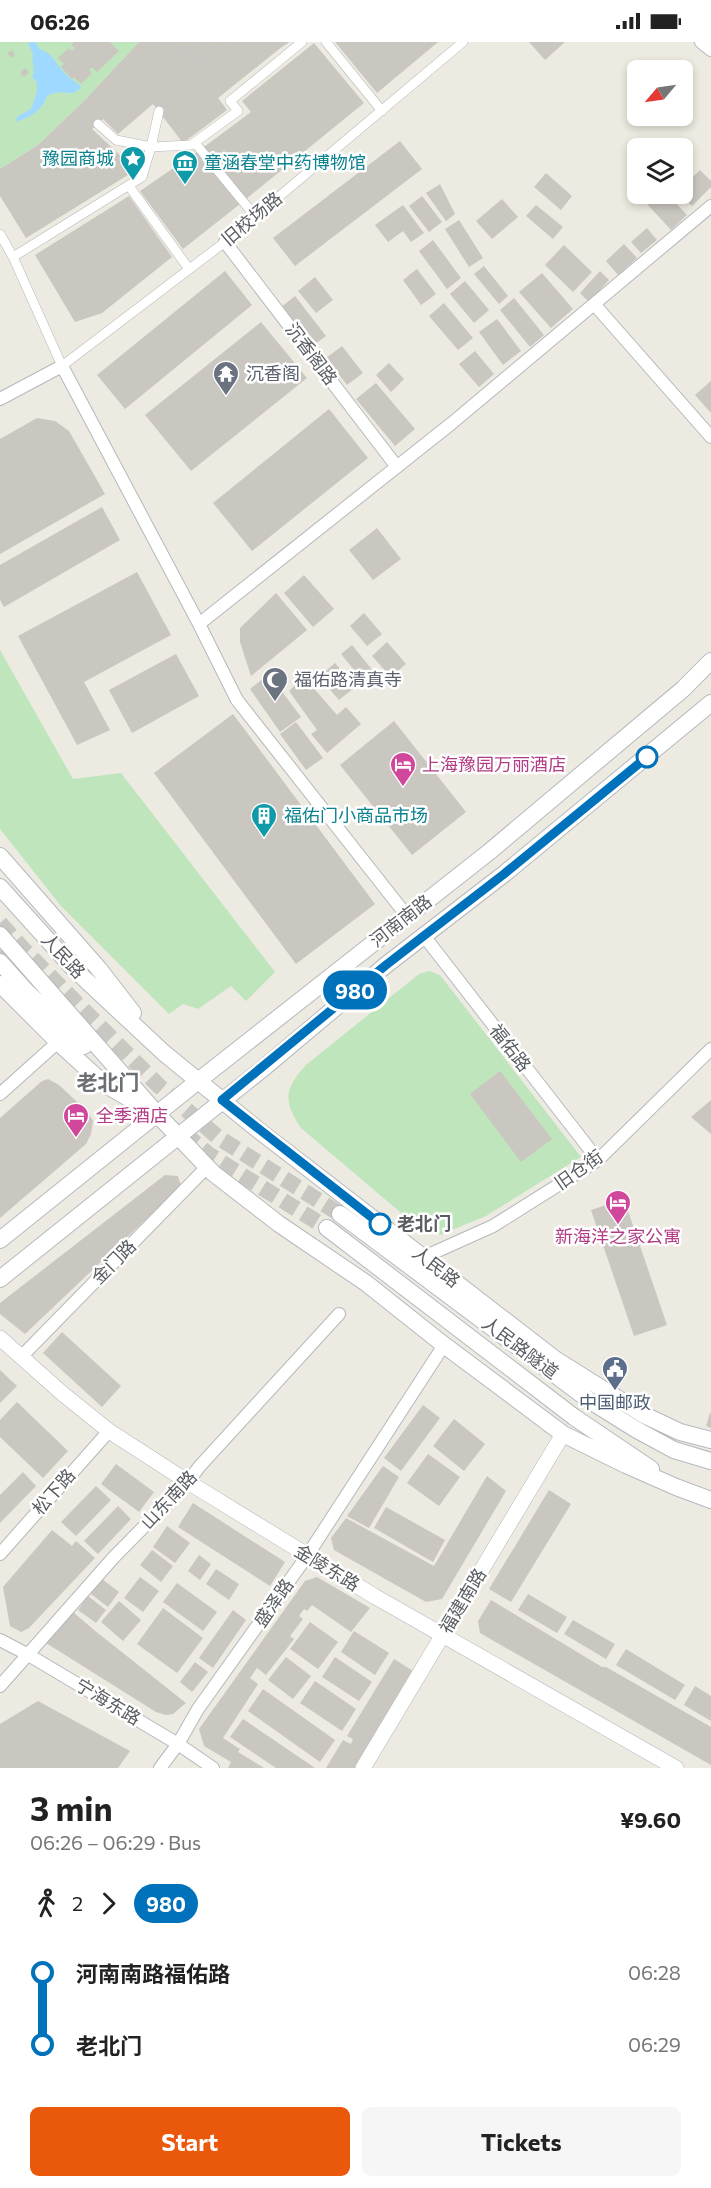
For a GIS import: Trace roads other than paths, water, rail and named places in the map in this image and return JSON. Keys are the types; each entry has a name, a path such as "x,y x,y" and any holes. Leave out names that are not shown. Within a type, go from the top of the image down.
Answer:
{"main road":[{"name":"河南南路","path":"0,1240 489,852 683,689 711,661"},
{"name":"河南南路","path":"0,1280 386,965 504,874 711,703"},
{"path":"0,856 99,969 164,1053"},
{"name":"人民路","path":"0,887 74,969 164,1053 222,1100 555,1359 644,1415 671,1428 711,1440"},
{"name":"人民路","path":"0,935 157,1114 207,1167 279,1224 366,1283 444,1346 563,1434 676,1487 711,1500"},
{"path":"0,962 26,991 157,1114"},
{"name":"人民路","path":"0,984 104,1084 157,1114"},
{"name":"人民路隧道","path":"340,1214 588,1400 674,1450 711,1461"},
{"name":"人民路隧道","path":"327,1228 574,1417 676,1487"}],"street":[{"path":"98,124 116,140 151,147 191,145 238,111 227,97 288,48 302,42"},
{"path":"326,42 382,111"},
{"name":"旧校场路","path":"62,366 225,242 463,42"},
{"path":"701,42 711,50"},
{"path":"13,257 142,177 159,111"},
{"path":"195,142 255,216"},
{"path":"129,186 189,269"},
{"path":"199,624 452,423 711,206"},
{"path":"0,234 13,257 62,366 237,700 407,916"},
{"name":"沉香阁路","path":"225,242 396,467"},
{"path":"594,304 711,437"},
{"path":"0,399 62,366"},
{"name":"福佑路","path":"424,936 598,1160"},
{"path":"0,1094 58,1042"},
{"name":"旧仓街","path":"424,1257 493,1226 598,1160 710,1053"},
{"name":"金门路","path":"21,1357 207,1167"},
{"name":"山东南路","path":"0,1686 114,1557 188,1482 339,1314"},
{"name":"金陵东路","path":"0,1338 109,1431 188,1482 442,1636 675,1768"},
{"name":"盛泽路","path":"160,1768 178,1744 198,1709 307,1556 444,1346"},
{"name":"松下路","path":"0,1554 109,1431"},
{"name":"福建南路","path":"363,1768 563,1434"},
{"name":"宁海东路","path":"0,1640 27,1653 178,1744 213,1768"}],"water":[{"path":"35,42 41,50 51,56 66,75 81,87 78,91 71,93 58,92 49,95 35,113 15,122 18,116 31,109 37,92 37,82 32,77 33,54 28,43"}],"tunnel":[{"path":"155,42 155,46 170,56 189,50 202,66"},
{"path":"159,111 212,78 202,66 227,42"},
{"path":"0,183 46,153 88,115 155,46"},
{"path":"212,78 224,93"},
{"path":"0,923 159,1086 219,1138 340,1214"},
{"path":"0,951 54,1006"},
{"path":"184,1133 208,1154 327,1228"}],"place":[{"name":"豫园商城","path":"133,182"},
{"name":"童涵春堂中药博物馆","path":"185,186"},
{"name":"沉香阁","path":"226,397"},
{"name":"福佑路清真寺","path":"275,703"},
{"name":"上海豫园万丽酒店","path":"403,788"},
{"name":"福佑门小商品市场","path":"264,839"},
{"name":"全季酒店","path":"76,1139"},
{"name":"老北门","path":"380,1224"},
{"name":"新海洋之家公寓","path":"618,1226"},
{"name":"中国邮政","path":"615,1392"}],"district":[{"name":"老北门","path":"108,1083"}]}
